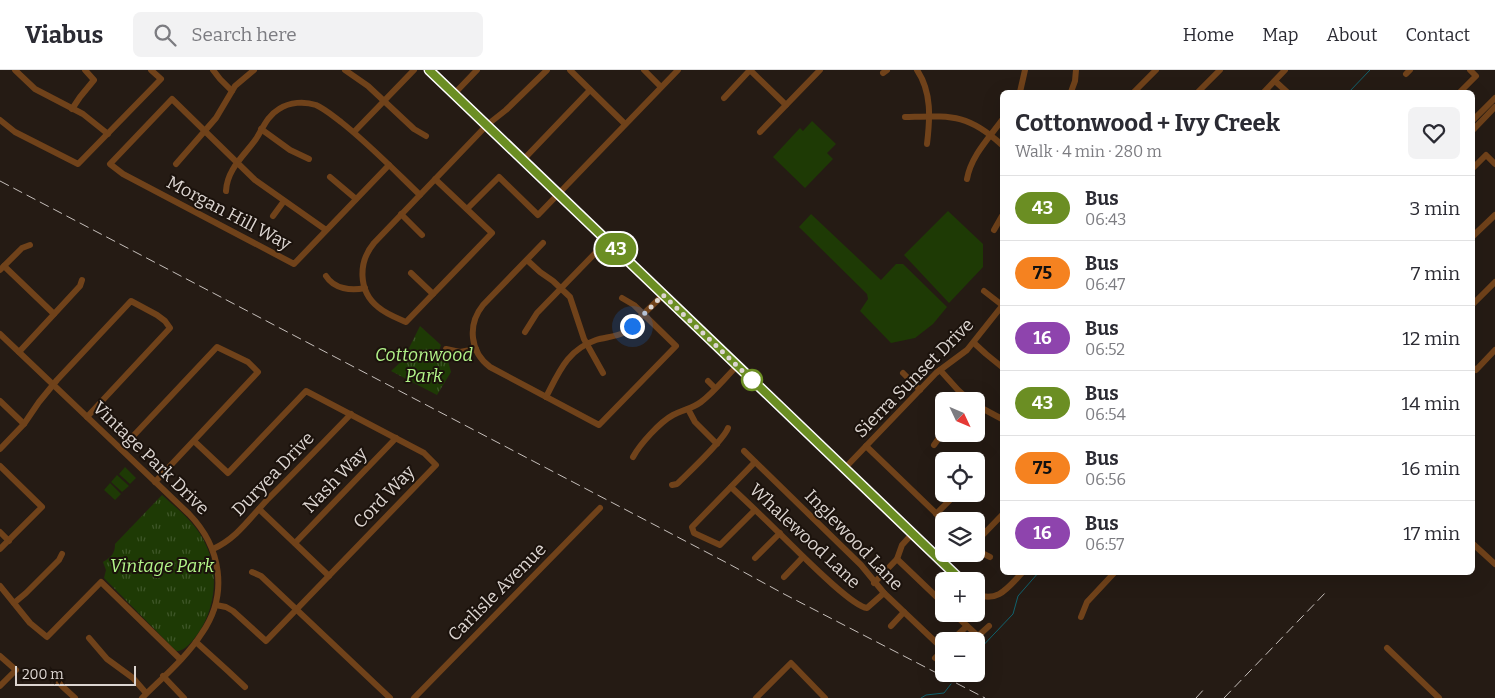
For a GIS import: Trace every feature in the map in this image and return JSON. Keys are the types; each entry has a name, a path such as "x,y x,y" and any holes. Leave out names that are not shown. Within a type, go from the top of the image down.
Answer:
{"street":[{"path":"15,70 36,89 91,120 108,134"},
{"path":"72,109 94,80 84,70"},
{"path":"0,120 16,132 78,164 160,79 151,70"},
{"path":"213,70 232,91"},
{"path":"176,164 216,118 232,91 244,77 254,70"},
{"path":"354,132 414,70"},
{"path":"429,70 952,572"},
{"path":"454,94 477,70"},
{"path":"435,179 492,233 406,322 378,307 371,300 364,288 362,272 366,254 401,214 487,125 506,110 547,70"},
{"path":"570,70 626,124"},
{"path":"644,70 661,87"},
{"path":"467,209 499,177 538,215 678,70"},
{"path":"724,98 750,70 786,105"},
{"path":"917,70 927,90 929,117 927,144"},
{"path":"1020,90 1025,70"},
{"path":"1072,90 1076,70"},
{"path":"1136,90 1156,70"},
{"path":"1200,90 1220,70"},
{"path":"1266,90 1285,70"},
{"path":"1462,90 1476,76 1470,70"},
{"path":"348,71 385,100 414,129 426,136"},
{"path":"760,132 817,71"},
{"path":"1275,81 1285,90"},
{"path":"523,160 590,90"},
{"path":"1475,118 1495,98"},
{"name":"Morgan Hill Way","path":"205,131 172,99 110,164 122,174 294,264 389,165"},
{"path":"226,191 229,174 268,119 277,110 290,104 303,103 312,104 324,109 354,132 420,195"},
{"path":"1475,128 1495,107"},
{"path":"906,117 959,118 974,124 992,135 1000,143"},
{"path":"967,179 971,164 1000,123"},
{"path":"261,129 290,150 309,159"},
{"path":"205,131 255,180 326,230"},
{"path":"1475,166 1486,155 1495,164"},
{"path":"330,177 356,199"},
{"path":"273,216 284,201"},
{"path":"401,214 422,235"},
{"path":"1475,234 1495,215"},
{"path":"994,230 1000,220"},
{"path":"525,332 534,316 606,240"},
{"path":"543,243 478,312 472,328 472,337 481,358 490,367 599,424 676,346 630,302 622,298"},
{"path":"30,245 22,248 2,268 54,314"},
{"path":"527,260 561,288 572,301 586,344 603,373"},
{"path":"411,273 433,294"},
{"path":"326,276 331,283 342,288 364,288"},
{"path":"19,352 80,286 82,280"},
{"path":"1475,302 1495,282"},
{"path":"984,291 1000,304"},
{"path":"546,397 567,359 574,352 586,344 622,334 663,295"},
{"path":"0,449 24,424 39,402 54,385 131,301 157,315 170,328 87,417"},
{"name":"Sierra Sunset Drive","path":"844,469 940,370 974,343 1000,309"},
{"name":"Vintage Park Drive","path":"0,334 196,521 207,536 213,549 218,576 216,605 196,642 144,696"},
{"path":"974,343 1000,365"},
{"path":"121,449 218,347 248,362 258,372 155,482"},
{"path":"446,349 460,352 476,349"},
{"path":"1475,369 1495,350"},
{"path":"634,457 639,447 664,422 675,414 702,401 737,366"},
{"path":"940,370 960,392"},
{"path":"903,373 920,390"},
{"path":"708,381 716,388"},
{"name":"Cord Way","path":"194,440 228,473 306,391 424,453 436,465 266,641 234,612 226,607 216,605"},
{"path":"0,402 24,424"},
{"path":"688,409 694,422 717,444"},
{"path":"985,410 1000,418"},
{"name":"Duryea Drive","path":"213,549 234,536 351,414"},
{"path":"672,485 677,484 717,444 728,428"},
{"name":"Nash Way","path":"295,543 396,438"},
{"path":"866,446 935,513"},
{"name":"Inglewood Lane","path":"744,452 861,565 884,593 935,641"},
{"path":"755,462 692,527 694,533 720,545 755,510"},
{"path":"0,466 42,507 0,550"},
{"name":"Whalewood Lane","path":"731,487 845,595 863,607 870,607 884,593"},
{"path":"938,512 948,502"},
{"name":"Carlisle Avenue","path":"414,698 600,508"},
{"path":"259,509 329,576"},
{"path":"985,533 1000,517"},
{"path":"0,532 9,541"},
{"path":"755,558 780,533"},
{"path":"874,583 897,559 902,545 912,534"},
{"path":"1475,546 1495,564"},
{"path":"14,603 33,587 62,554"},
{"path":"985,554 990,557"},
{"path":"784,577 803,557"},
{"path":"897,559 935,595"},
{"path":"252,572 261,576 390,698"},
{"path":"985,597 989,598 1003,594 1020,575"},
{"path":"1081,616 1088,602 1112,575"},
{"path":"0,586 30,623 46,637 101,582 180,659"},
{"path":"891,626 904,612"},
{"path":"963,622 978,636 989,626"},
{"path":"961,632 967,626"},
{"path":"89,638 107,659 133,678 144,696"},
{"path":"196,642 245,687"},
{"path":"1388,648 1439,698"},
{"path":"0,656 16,670 0,686"},
{"path":"756,698 790,663 823,697"},
{"path":"53,675 75,698"},
{"path":"163,676 184,698"}],"green space":[{"path":"812,121 836,144 827,153 833,159 805,188 773,157 800,128 803,131"},
{"path":"948,211 983,244 983,267 949,303 904,255"},
{"path":"811,214 881,280 896,264 903,264 947,307 933,324 915,338 891,343 860,311 868,299 867,294 799,227"},
{"name":"Cottonwood Park","path":"420,326 441,345 439,351 443,357 447,357 451,372 437,395 391,371 403,360"},
{"path":"125,467 136,478 130,484 119,474"},
{"path":"117,475 129,486 122,492 111,482"},
{"path":"110,483 121,494 115,500 104,490"},
{"name":"Vintage Park","path":"162,495 184,514 203,539 209,552 214,579 211,606 206,620 192,641 179,651 176,651 104,578 106,570 103,562 112,555 115,544"}],"waterway":[{"path":"1351,90 1370,70"},
{"path":"985,644 1013,614 1018,596 1036,575"},
{"path":"921,698 926,695 944,693 951,684"}],"railway":[{"path":"0,181 985,698"},
{"path":"1224,698 1327,591"},
{"path":"1196,698 1206,687"}],"bus line":[{"name":"43","path":"429,70 952,572"}],"route":[{"path":"632,326 663,295 752,380"}]}
